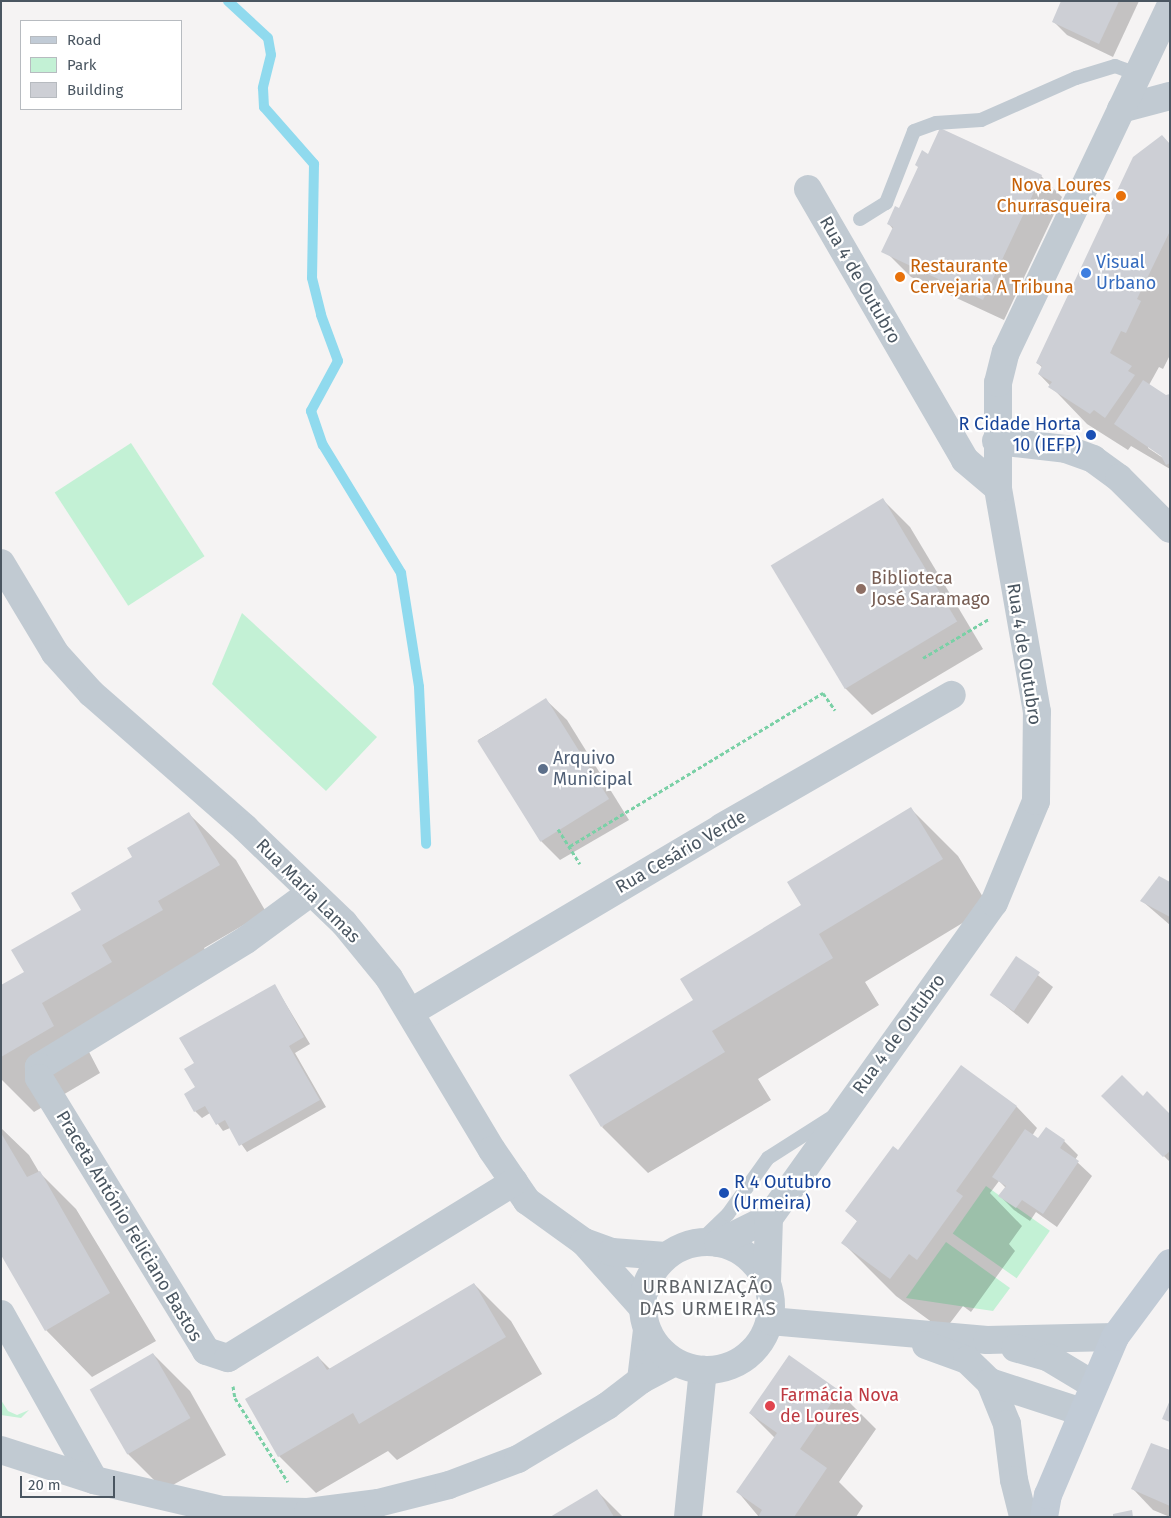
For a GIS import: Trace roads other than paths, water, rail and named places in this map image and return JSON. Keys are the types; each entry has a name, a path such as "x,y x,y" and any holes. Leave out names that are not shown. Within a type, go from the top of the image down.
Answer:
{"main road":[{"path":"1044,1517 1048,1495 1115,1337 1170,1263"}],"street":[{"path":"998,488 996,441 998,383 1006,352 1170,7"},
{"path":"1121,109 1170,96"},
{"name":"Rua 4 de Outubro","path":"708,1242 769,1218 994,903 1036,802 1037,712 998,488 965,460 808,189"},
{"path":"996,441 1066,449 1092,459 1118,478 1170,529"},
{"name":"Rua Maria Lamas","path":"1,563 55,653 91,693 231,815 310,893 344,923 389,978 527,1201 584,1242 645,1319"},
{"name":"Rua Cesário Verde","path":"411,1012 722,827 952,696"},
{"name":"Praceta António Feliciano Bastos","path":"310,893 246,940 39,1067 39,1078 206,1351 228,1358 514,1182"},
{"path":"645,1319 658,1348 675,1362 703,1370 726,1368 746,1358 761,1341 770,1321 772,1300 767,1281 769,1218"},
{"name":"Rua Maria Lamas","path":"584,1242 612,1252 666,1256"},
{"path":"641,1380 646,1286 666,1256 681,1247 708,1242 738,1250 755,1263 767,1281"},
{"path":"1,1314 94,1480"},
{"path":"770,1321 818,1323 899,1334 987,1340 1115,1337"},
{"path":"899,1334 967,1360 990,1382 1007,1424 1014,1480 1023,1517"},
{"path":"987,1340 1049,1358 1094,1385"},
{"path":"1,1450 94,1480 222,1510 308,1512 378,1503 449,1485 518,1459 607,1406 641,1380 675,1362"},
{"path":"688,1517 703,1370"},
{"path":"990,1382 1082,1412"}],"lane":[{"path":"860,219 886,203 914,131 936,124 981,120 1076,78 1115,66 1137,74"},
{"path":"708,1242 768,1158 846,1108"}],"waterway":[{"path":"228,1 268,38 271,55 263,88 264,107 314,164 312,278 321,315 338,361 311,411 323,445 401,573 419,687 426,844"}],"place":[{"name":"Nova Loures Churrasqueira","path":"1121,196"},
{"name":"Visual Urbano","path":"1086,273"},
{"name":"Restaurante Cervejaria A Tribuna","path":"900,277"},
{"name":"R Cidade Horta 10 (IEFP)","path":"1091,435"},
{"name":"Biblioteca José Saramago","path":"861,589"},
{"name":"Arquivo Municipal","path":"543,769"},
{"name":"R 4 Outubro (Urmeira)","path":"724,1193"},
{"name":"Farmácia Nova de Loures","path":"770,1406"}],"district":[{"name":"URBANIZAÇÃO DAS URMEIRAS","path":"708,1298"}]}
